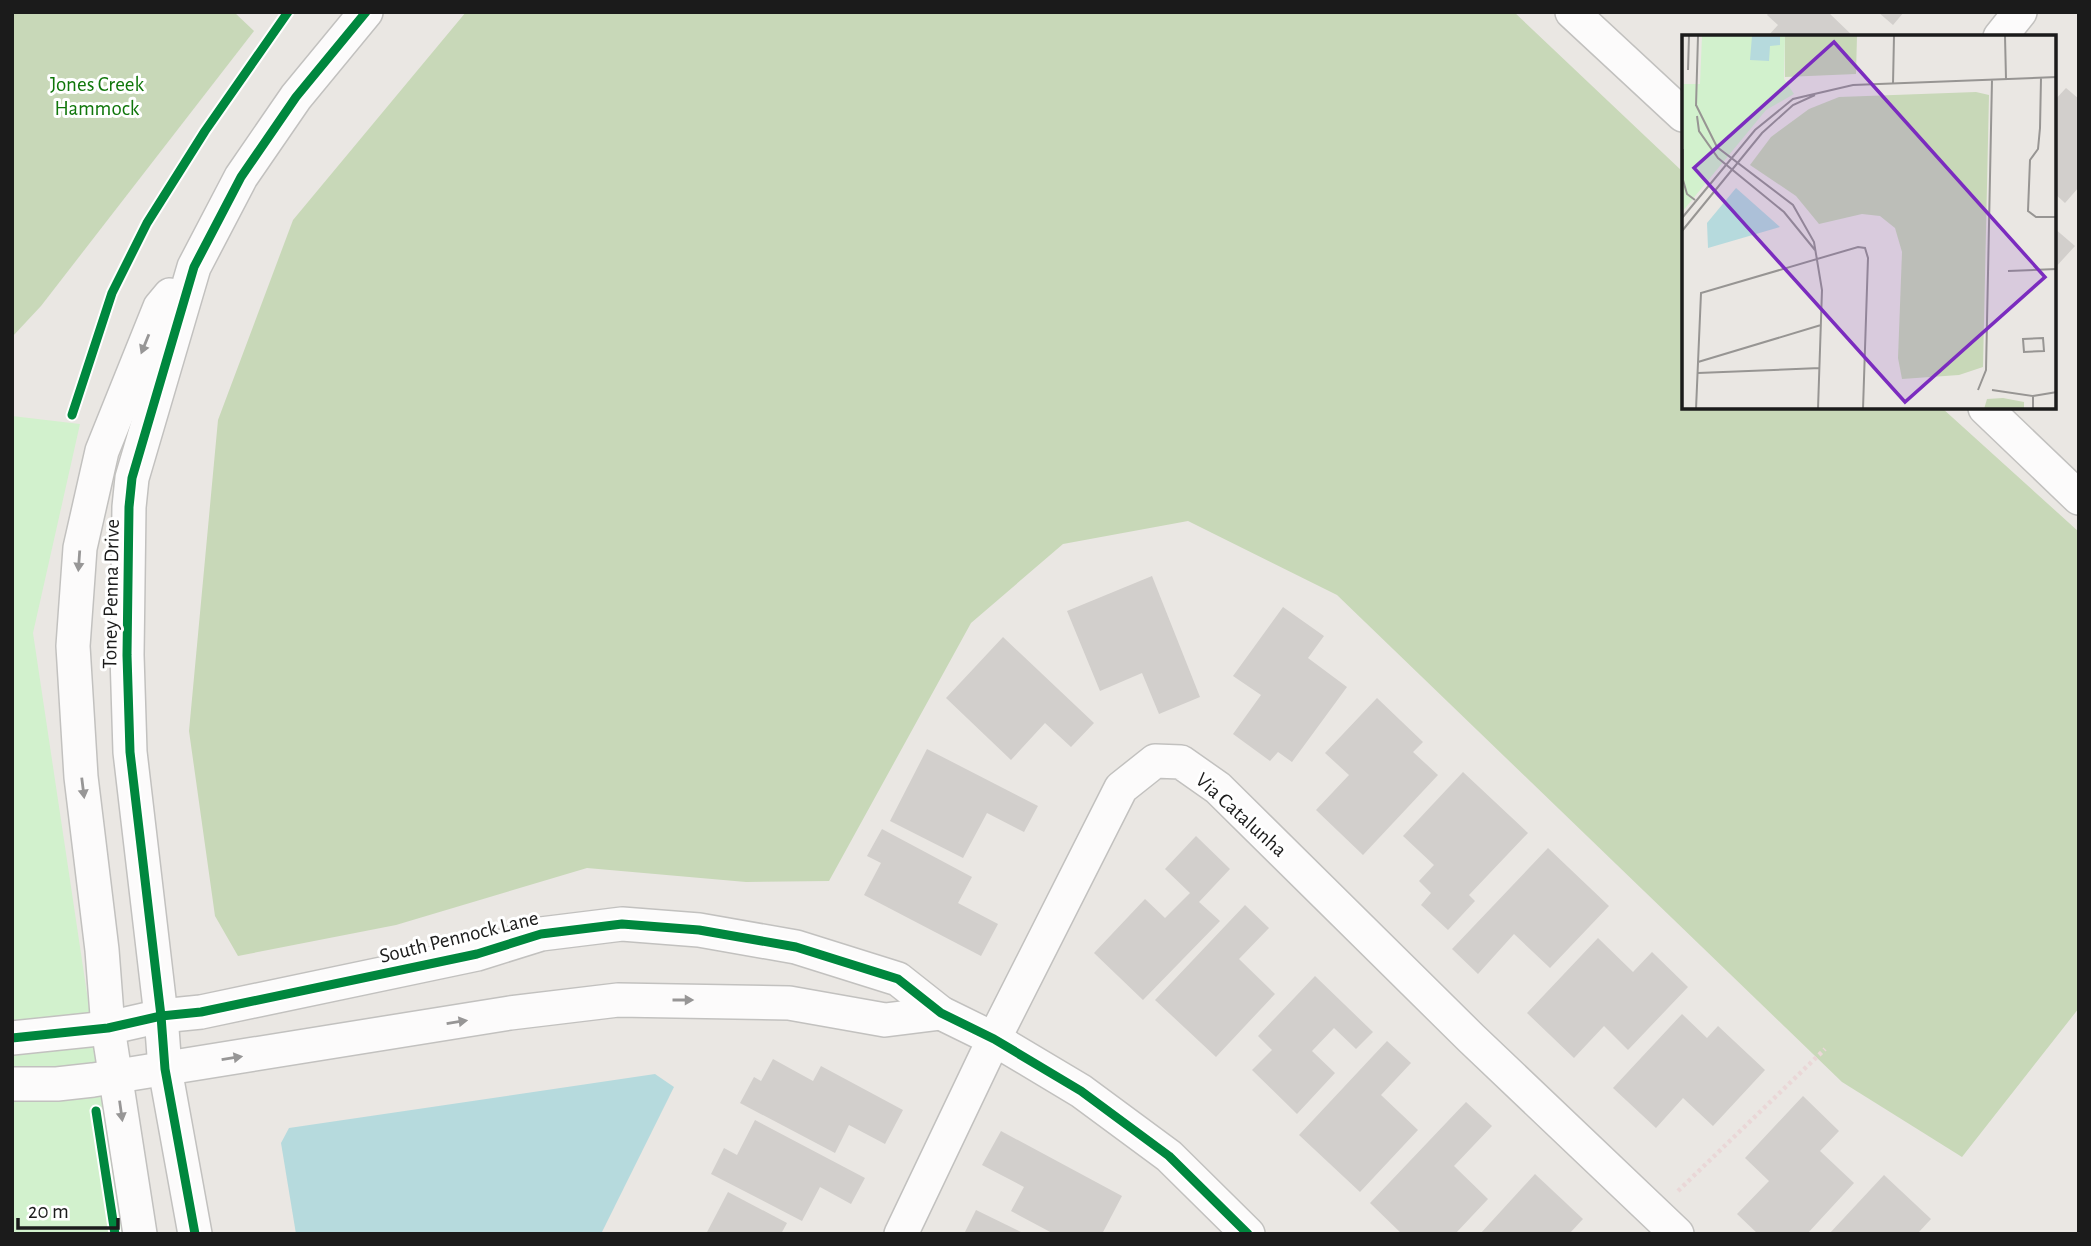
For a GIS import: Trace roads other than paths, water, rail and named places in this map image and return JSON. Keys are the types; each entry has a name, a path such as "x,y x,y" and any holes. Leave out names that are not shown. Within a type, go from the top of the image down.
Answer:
{"street":[{"name":"Toney Penna Drive","path":"195,1234 165,1069 130,752 127,655 129,507 135,465 194,267 242,177 296,97 366,12"},
{"path":"1572,12 1682,114"},
{"path":"2002,35 2020,12"},
{"name":"Toney Penna Drive","path":"140,1234 108,1027 102,950 81,776 74,659 80,548 102,452 160,307 194,267"},
{"path":"1987,410 2079,498"},
{"name":"Via Catalunha","path":"901,1234 994,1039 1121,788 1155,761 1181,762 1218,788 1471,1038 1677,1234"},
{"name":"South Pennock Lane","path":"12,1038 108,1027 161,1016 201,1012 477,954 541,934 622,924 699,930 796,947 898,979 941,1013 994,1039 1080,1091 1169,1156 1248,1234"},
{"path":"12,1084 57,1084 117,1077 510,1013 618,1000 789,1003 885,1020 941,1013"}],"water":[{"path":"655,1074 674,1087 601,1234 296,1234 281,1143 289,1128"}],"park label":[{"name":"Jones Creek Hammock","path":"97,96"}]}
